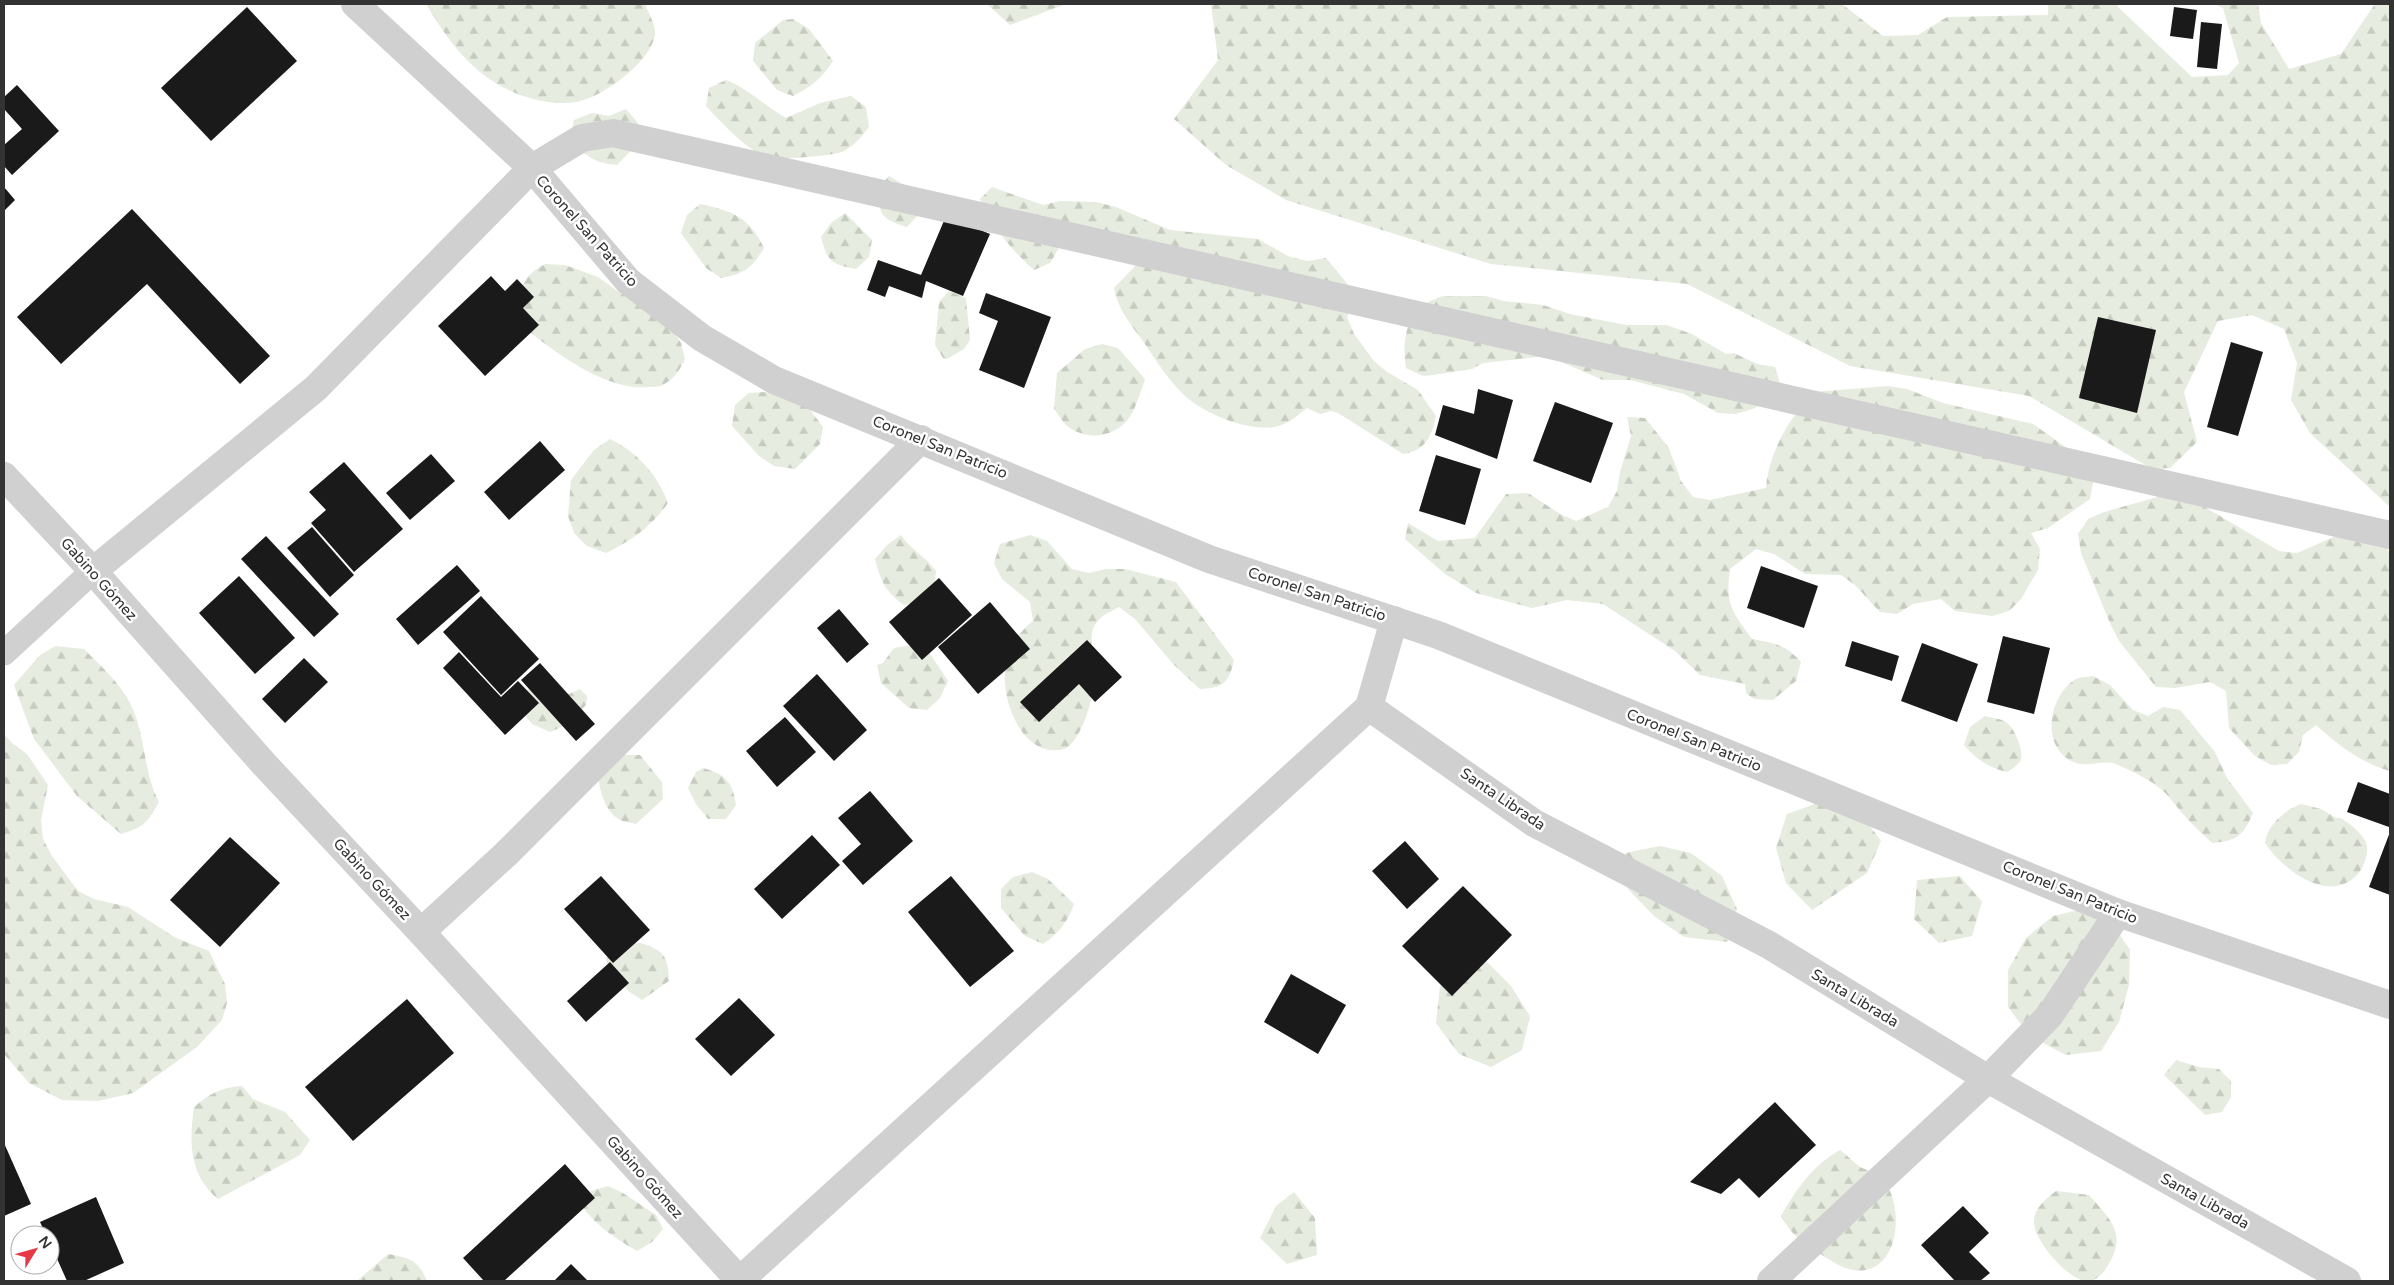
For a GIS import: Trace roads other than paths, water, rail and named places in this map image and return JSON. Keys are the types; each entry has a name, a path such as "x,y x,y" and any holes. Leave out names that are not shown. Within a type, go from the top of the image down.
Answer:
{"street":[{"name":"Coronel San Patricio","path":"355,4 532,168 628,281 702,338 774,380 922,439 1209,559 1438,635 2118,913 2390,1005"},
{"path":"93,571 316,388 532,168 582,138 612,132 2390,535"},
{"path":"421,932 506,854 922,439"},
{"name":"Gabino Gómez","path":"4,476 93,571 264,764 421,932 740,1281"},
{"path":"740,1281 1369,707 1394,620"},
{"name":"Santa Librada","path":"1369,707 1534,823 1769,945 1988,1079 2347,1281"},
{"path":"1771,1281 1988,1079 2050,1016 2118,913"}],"lane":[{"path":"4,653 93,571"}]}
